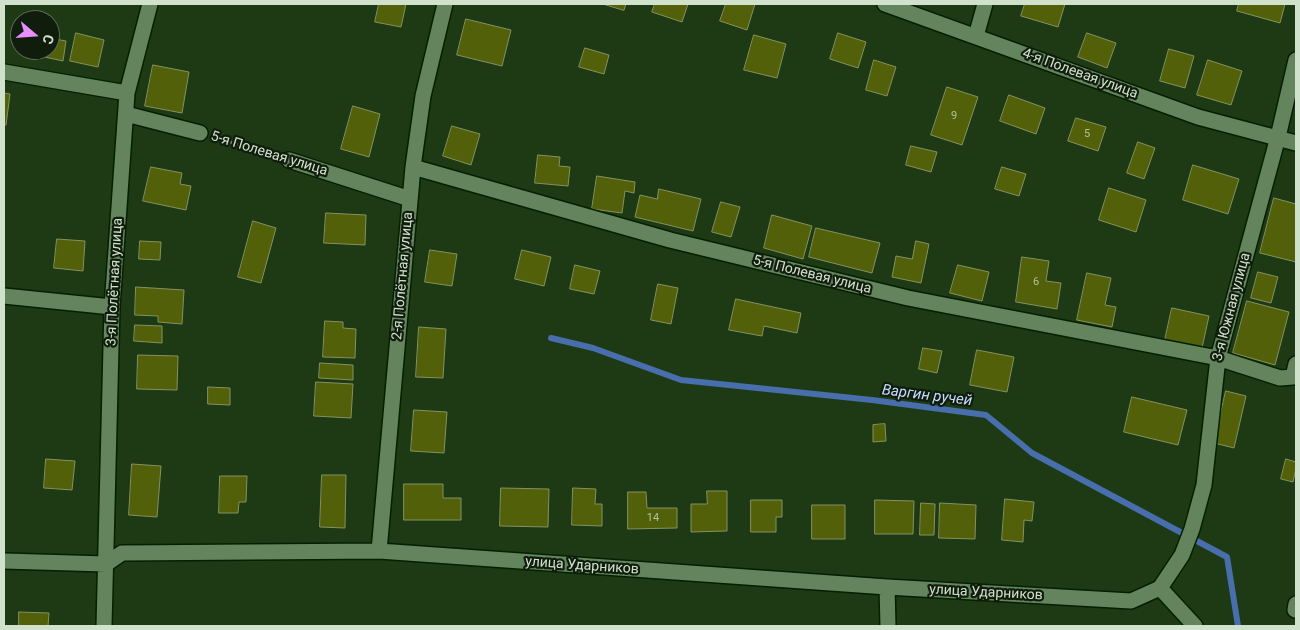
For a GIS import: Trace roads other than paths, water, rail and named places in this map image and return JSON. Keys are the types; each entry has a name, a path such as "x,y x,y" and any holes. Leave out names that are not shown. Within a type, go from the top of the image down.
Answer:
{"street":[{"name":"3-я Полётная улица","path":"104,626 112,307 127,93 150,4"},
{"name":"2-я Полётная улица","path":"379,551 413,167 423,96 445,4"},
{"name":"4-я Полевая улица","path":"885,4 1198,117 1296,143"},
{"path":"976,36 985,4"},
{"name":"3-я Южная улица","path":"1160,588 1182,556 1192,529 1204,485 1218,358 1278,137 1296,60"},
{"path":"4,72 127,93"},
{"name":"5-я Полевая улица","path":"126,114 200,133"},
{"name":"5-я Полевая улица","path":"289,160 410,200"},
{"name":"5-я Полевая улица","path":"413,167 670,240 898,296 1218,358 1280,378 1293,377 1296,364"},
{"path":"4,296 112,307"},
{"name":"улица Ударников","path":"4,561 106,564 122,553 379,551 887,587 1131,601 1160,588"},
{"path":"887,587 888,626"},
{"path":"1160,588 1194,626"}],"waterway":[{"name":"Варгин ручей","path":"551,338 593,348 681,380 872,400 986,415 1032,453 1227,557 1238,626"}]}
